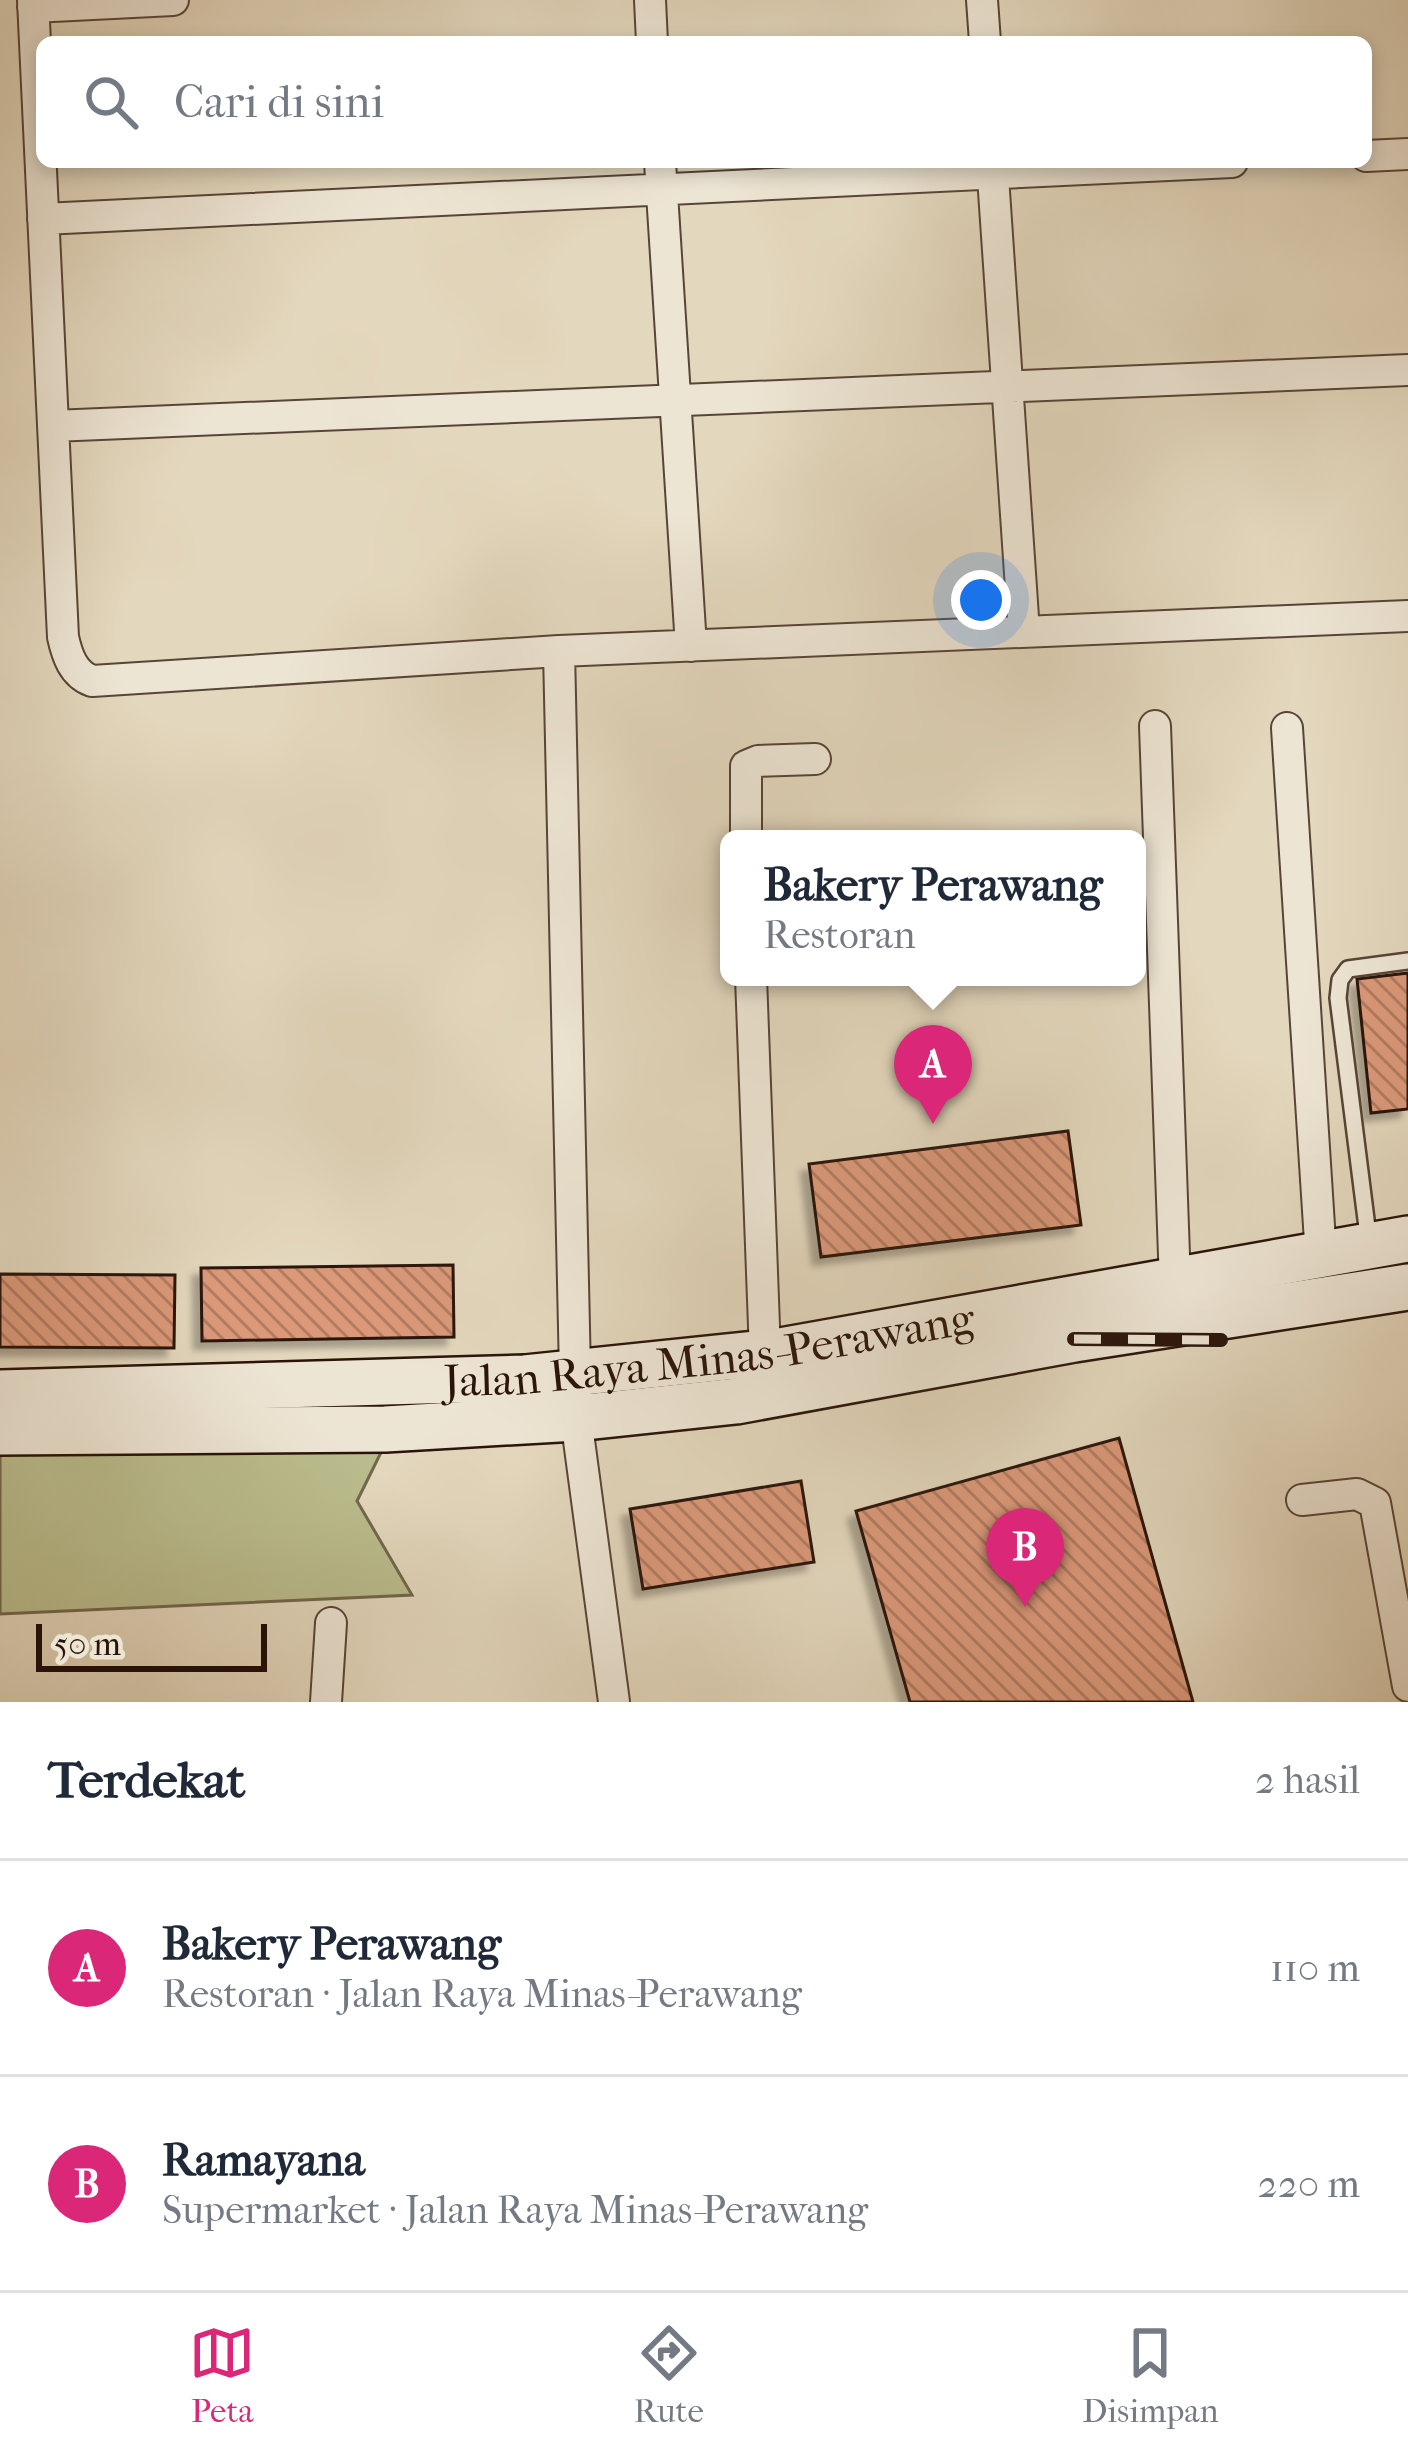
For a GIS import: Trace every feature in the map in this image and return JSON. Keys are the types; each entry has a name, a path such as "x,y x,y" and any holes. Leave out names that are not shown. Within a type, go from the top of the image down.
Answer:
{"main road":[{"name":"Jalan Raya Minas-Perawang","path":"0,1432 385,1429 576,1396 765,1353 1389,1243"},
{"name":"Jalan Raya Minas-Perawang","path":"0,1393 736,1401 1074,1339 1408,1287"}],"street":[{"path":"36,68 33,4 173,0"},
{"path":"650,0 652,36"},
{"path":"982,0 985,36"},
{"path":"1372,156 1408,154"},
{"path":"41,168 63,637 68,657 85,679 559,651 1408,616"},
{"path":"43,219 661,176 993,168 1024,632"},
{"path":"661,176 692,646"},
{"path":"53,426 1408,370"},
{"path":"559,651 576,1396 614,1702"},
{"path":"1155,726 1174,1282"},
{"path":"1287,728 1321,1258"},
{"path":"746,830 746,766 758,760 815,759"},
{"path":"751,986 765,1353"},
{"path":"1302,1500 1357,1494 1375,1503 1408,1686"},
{"path":"326,1702 331,1623"}],"lane":[{"path":"1389,1243 1338,998 1340,980 1348,969 1408,961"}],"green space":[{"path":"399,1416 357,1501 412,1595 0,1614 0,1425"}],"building":[{"path":"1408,973 1408,1109 1371,1113 1357,979"},
{"path":"1068,1131 1081,1225 821,1257 809,1164"},
{"path":"453,1265 454,1337 202,1341 201,1268"},
{"path":"0,1274 175,1275 174,1348 0,1347"},
{"path":"1119,1438 1193,1702 910,1702 856,1511"},
{"path":"801,1481 814,1562 643,1589 630,1509"}],"railway":[{"path":"1074,1339 1221,1340"}],"place":[{"name":"Bakery Perawang","path":"933,1124"},
{"name":"Ramayana","path":"1025,1607"}]}
